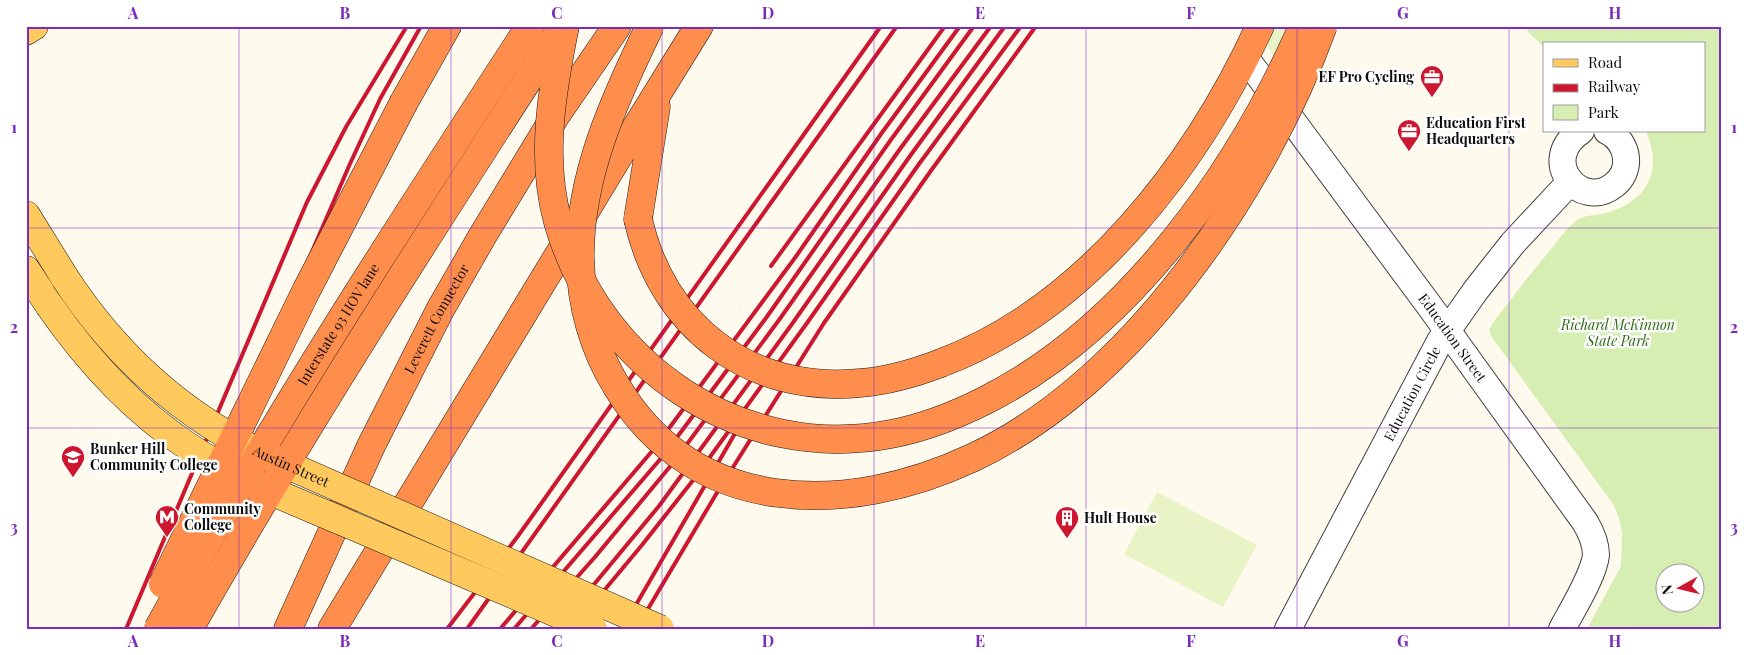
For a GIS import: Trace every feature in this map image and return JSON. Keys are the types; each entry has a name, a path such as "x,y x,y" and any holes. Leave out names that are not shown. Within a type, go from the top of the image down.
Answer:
{"highway":[{"path":"141,629 306,291 404,102 447,26"},
{"path":"181,629 509,26"},
{"name":"Interstate 93 HOV lane","path":"158,629 220,520 303,382 419,197 530,26"},
{"path":"564,26 551,105 548,147 551,184 558,221 570,255 581,281 598,310 625,344 648,367 686,395 707,407 737,420 769,430 797,436 829,438 857,438 889,434 922,426 954,415 1035,371 1088,331 1144,276 1213,187 1269,97 1302,26"},
{"path":"189,629 327,397 443,212 564,26"},
{"name":"Leverett Connector","path":"288,629 359,471 396,394 440,310 556,115 617,26"},
{"path":"649,26 606,126 587,192 580,257 587,315 597,348 611,378 626,403 656,436 684,458 704,470 751,489 775,494 803,496 831,496 886,488 944,470 1003,442 1062,402 1090,379 1144,325 1201,254 1226,219 1250,180 1289,108 1324,26"},
{"path":"649,26 634,103 632,140 633,192 644,244 654,270 676,306 709,340 742,361 761,370 782,377 822,384 867,382 915,372 957,357 988,342 1017,324 1061,292 1111,246 1148,206 1190,149 1218,105 1260,26"},
{"path":"638,219 654,115 662,85 683,26"},
{"path":"332,629 699,26"}],"main road":[{"path":"26,31 34,26"},
{"name":"Austin Street","path":"26,215 65,278 97,324 128,358 172,397 209,425 268,456 660,629"},
{"path":"26,270 83,351 114,386 170,434 213,463 280,494 593,629"}],"street":[{"name":"Education Street","path":"1248,61 1585,522 1593,538 1596,555 1593,568 1562,629"},
{"path":"1580,132 1566,144 1562,164 1570,182 1579,189 1589,192 1610,189 1618,182 1626,167 1625,154 1620,142 1608,132"},
{"name":"Education Circle","path":"1293,627 1428,362 1447,331 1512,243 1570,182"}],"green space":[{"path":"1252,26 1309,26 1282,67"},
{"name":"Richard McKinnon State Park","path":"1524,26 1722,26 1721,629 1587,629 1621,566 1622,533 1619,518 1613,504 1491,336 1489,330 1524,282 1573,223 1584,217 1620,208 1642,192 1652,171 1653,159 1646,132 1706,132 1706,42 1543,42 1543,46"},
{"path":"1157,492 1257,545 1223,607 1124,554"}],"railway":[{"path":"126,629 307,202 346,127 407,26"},
{"path":"149,629 349,166 380,99 421,26"},
{"path":"447,629 518,536 881,26"},
{"path":"467,629 897,26"},
{"path":"771,266 945,26"},
{"path":"500,629 653,450 797,255 881,134 960,26"},
{"path":"514,629 663,456 766,318 890,141 974,26"},
{"path":"531,629 595,557 673,463 779,320 900,149 991,26"},
{"path":"557,629 659,506 1005,26"},
{"path":"572,629 694,479 919,164 1021,26"},
{"path":"636,629 718,491 824,323 1036,26"},
{"path":"622,629 737,430"}],"place":[{"name":"EF Pro Cycling","path":"1432,98"},
{"name":"Education First Headquarters","path":"1409,152"},
{"name":"Bunker Hill Community College","path":"73,478"},
{"name":"Community College","path":"167,538"},
{"name":"Hult House","path":"1067,539"}]}
